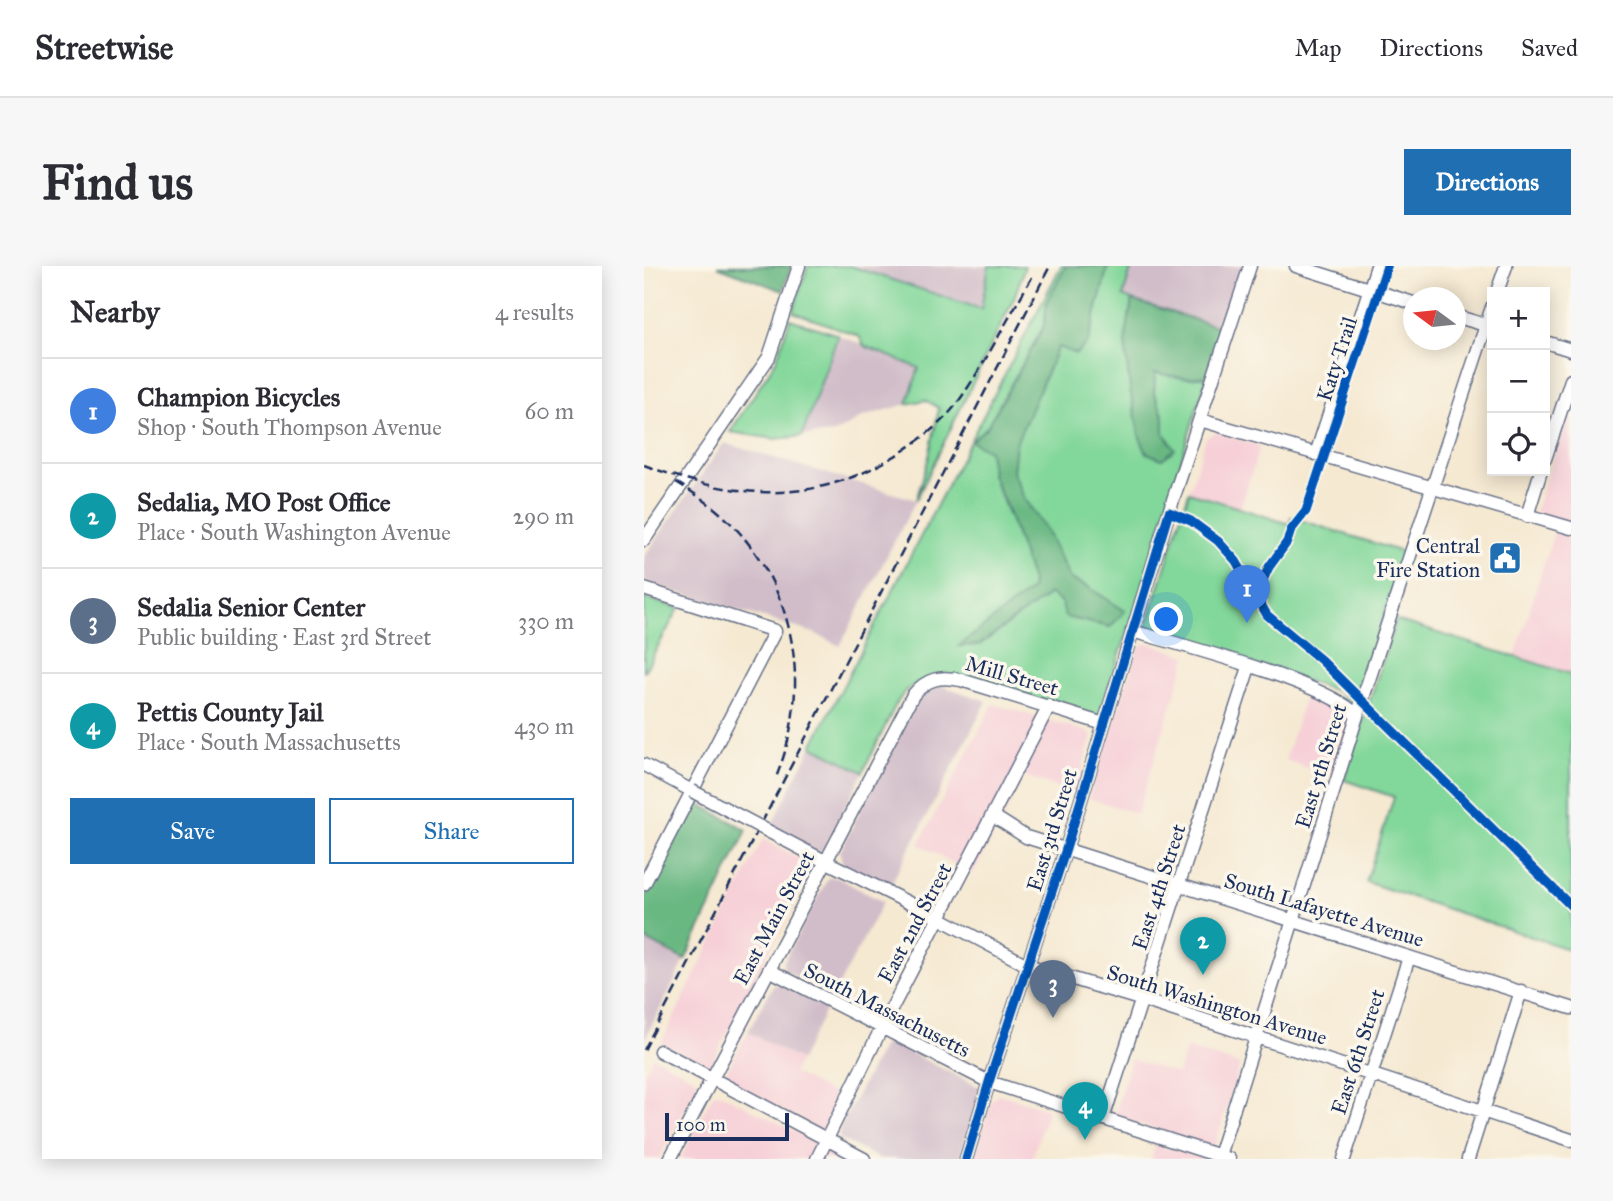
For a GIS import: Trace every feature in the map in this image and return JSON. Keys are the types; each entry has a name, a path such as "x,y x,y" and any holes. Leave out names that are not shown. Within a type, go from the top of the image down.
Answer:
{"street":[{"path":"644,540 769,357 799,266"},
{"name":"East 3rd Street","path":"966,1159 1250,266"},
{"path":"1296,266 1403,300"},
{"path":"1316,454 1377,266"},
{"path":"1499,287 1506,266"},
{"path":"1466,319 1487,325"},
{"name":"East 5th Street","path":"1222,1158 1256,1038 1357,716 1431,488 1487,332"},
{"path":"1550,344 1571,350"},
{"path":"1550,444 1571,380"},
{"path":"1200,420 1571,528"},
{"path":"1527,516 1539,476"},
{"path":"644,589 775,631 644,884"},
{"path":"1132,631 1249,667 1338,700 1357,716"},
{"name":"East 4th Street","path":"1103,1119 1249,667"},
{"name":"Mill Street","path":"913,695 930,680 942,677 961,680 1104,724"},
{"name":"East Main Street","path":"670,1159 769,970 822,860 913,695"},
{"name":"East 2nd Street","path":"817,1159 881,1029 1049,706"},
{"name":"South Washington Avenue","path":"644,765 1027,965 1314,1055 1370,1076 1571,1140"},
{"name":"South Lafayette Avenue","path":"993,816 1026,837 1571,1008"},
{"name":"East 6th Street","path":"1344,1159 1409,957"},
{"name":"South Massachusetts","path":"769,970 989,1082 1222,1158"},
{"path":"1468,1159 1521,991"},
{"path":"660,1051 864,1159"}],"shaded area":[{"path":"850,266 989,266 990,270 982,310"},
{"path":"1132,266 1243,266 1222,328 1123,297"},
{"path":"838,335 920,368 907,404 865,416 834,433 802,436"},
{"path":"1571,403 1571,527 1535,511 1547,476 1550,476 1550,466"},
{"path":"1216,432 1260,446 1240,509 1189,492 1206,438"},
{"path":"724,443 916,500 840,646 814,633 644,582 644,557"},
{"path":"1554,532 1571,538 1571,674 1515,657"},
{"path":"1144,644 1187,656 1137,814 1089,798 1139,647"},
{"path":"939,685 987,701 889,888 842,863 840,852 922,692 928,687"},
{"path":"1306,693 1337,703 1351,716 1331,776 1285,760"},
{"path":"993,704 1089,732 1092,736 1075,793 1024,776 973,874 919,844"},
{"path":"812,746 863,772 820,853 768,832"},
{"path":"763,839 808,863 810,874 712,1062 705,1066 661,1043"},
{"path":"828,878 838,878 883,902 833,996 783,967"},
{"path":"644,939 685,960 644,1041"},
{"path":"779,984 826,1009 800,1060 748,1032 773,986"},
{"path":"748,1032 800,1060 793,1073 843,1099 827,1131 823,1132 725,1079 724,1076"},
{"path":"889,1042 979,1087 981,1092 959,1159 880,1159 839,1138 840,1127 884,1044"},
{"path":"1186,1048 1240,1065 1214,1148 1114,1116 1131,1059 1178,1074"},
{"path":"653,1056 696,1079 697,1084 659,1159 644,1159 644,1074"},
{"path":"715,1093 722,1094 848,1159 680,1159"},
{"path":"998,1094 1048,1109 1032,1159 974,1159 992,1101"},
{"path":"1156,1144 1205,1159 1151,1159"}],"green space":[{"path":"717,266 791,266 783,291"},
{"path":"808,266 850,266 981,309 989,266 1025,266 1014,298 916,500 928,461 939,408 925,400 907,404 919,368 864,346 859,336 793,312"},
{"path":"1061,266 1066,266 1047,301 1044,326 987,427 992,474 1033,581 1031,590 961,645 979,645 1050,594 1062,603 1066,617 1110,627 1088,587 1070,579 1045,528 1025,500 1013,471 1016,443 1058,346 1088,342 1108,266 1132,266 1123,296 1132,300 1125,342 1130,389 1140,438 1164,433 1163,417 1154,393 1155,372 1185,378 1207,376 1134,613 1098,718 949,679 918,682 905,691 895,706 863,772 812,746"},
{"path":"1066,266 1108,266 1088,342 1076,354 1058,347 1016,443 1013,472 1025,500 1045,528 1070,579 1088,587 1125,611 1110,627 1065,617 1062,603 1050,594 979,645 959,646 1031,590 1032,581 1007,508 992,474 989,451 971,441 987,427 1044,327 1047,301"},
{"path":"1132,300 1222,328 1207,376 1185,378 1155,373 1154,393 1164,417 1164,433 1175,449 1162,459 1147,453 1140,438 1130,389 1125,342"},
{"path":"790,319 838,335 802,436 775,439 730,432 776,361"},
{"path":"1189,492 1289,524 1291,517 1405,553 1354,705 1337,691 1148,630 1147,625"},
{"path":"644,598 679,608 644,672"},
{"path":"1396,620 1571,674 1571,950 1366,882 1394,797 1344,780"},
{"path":"699,804 747,830 685,960 644,939 644,899 692,808"}],"railway":[{"path":"644,1050 1050,266"},
{"path":"644,465 711,485 744,491 776,492 839,482 871,469 917,441 949,413 976,375 1034,274"},
{"path":"676,482 709,504 739,532 759,559 775,588 786,619 793,651 793,716 775,780"}],"cycle path":[{"name":"Katy Trail","path":"1255,597 1269,567 1306,511 1387,266"},
{"path":"966,1159 1066,849 1169,512 1191,521 1218,541 1236,561 1267,615 1321,660 1571,906"}],"place":[{"name":"Central Fire Station","path":"1505,558"},
{"name":"Champion Bicycles","path":"1247,623"},
{"name":"Sedalia, MO Post Office","path":"1203,975"},
{"name":"Sedalia Senior Center","path":"1053,1018"},
{"name":"Pettis County Jail","path":"1085,1140"}]}
